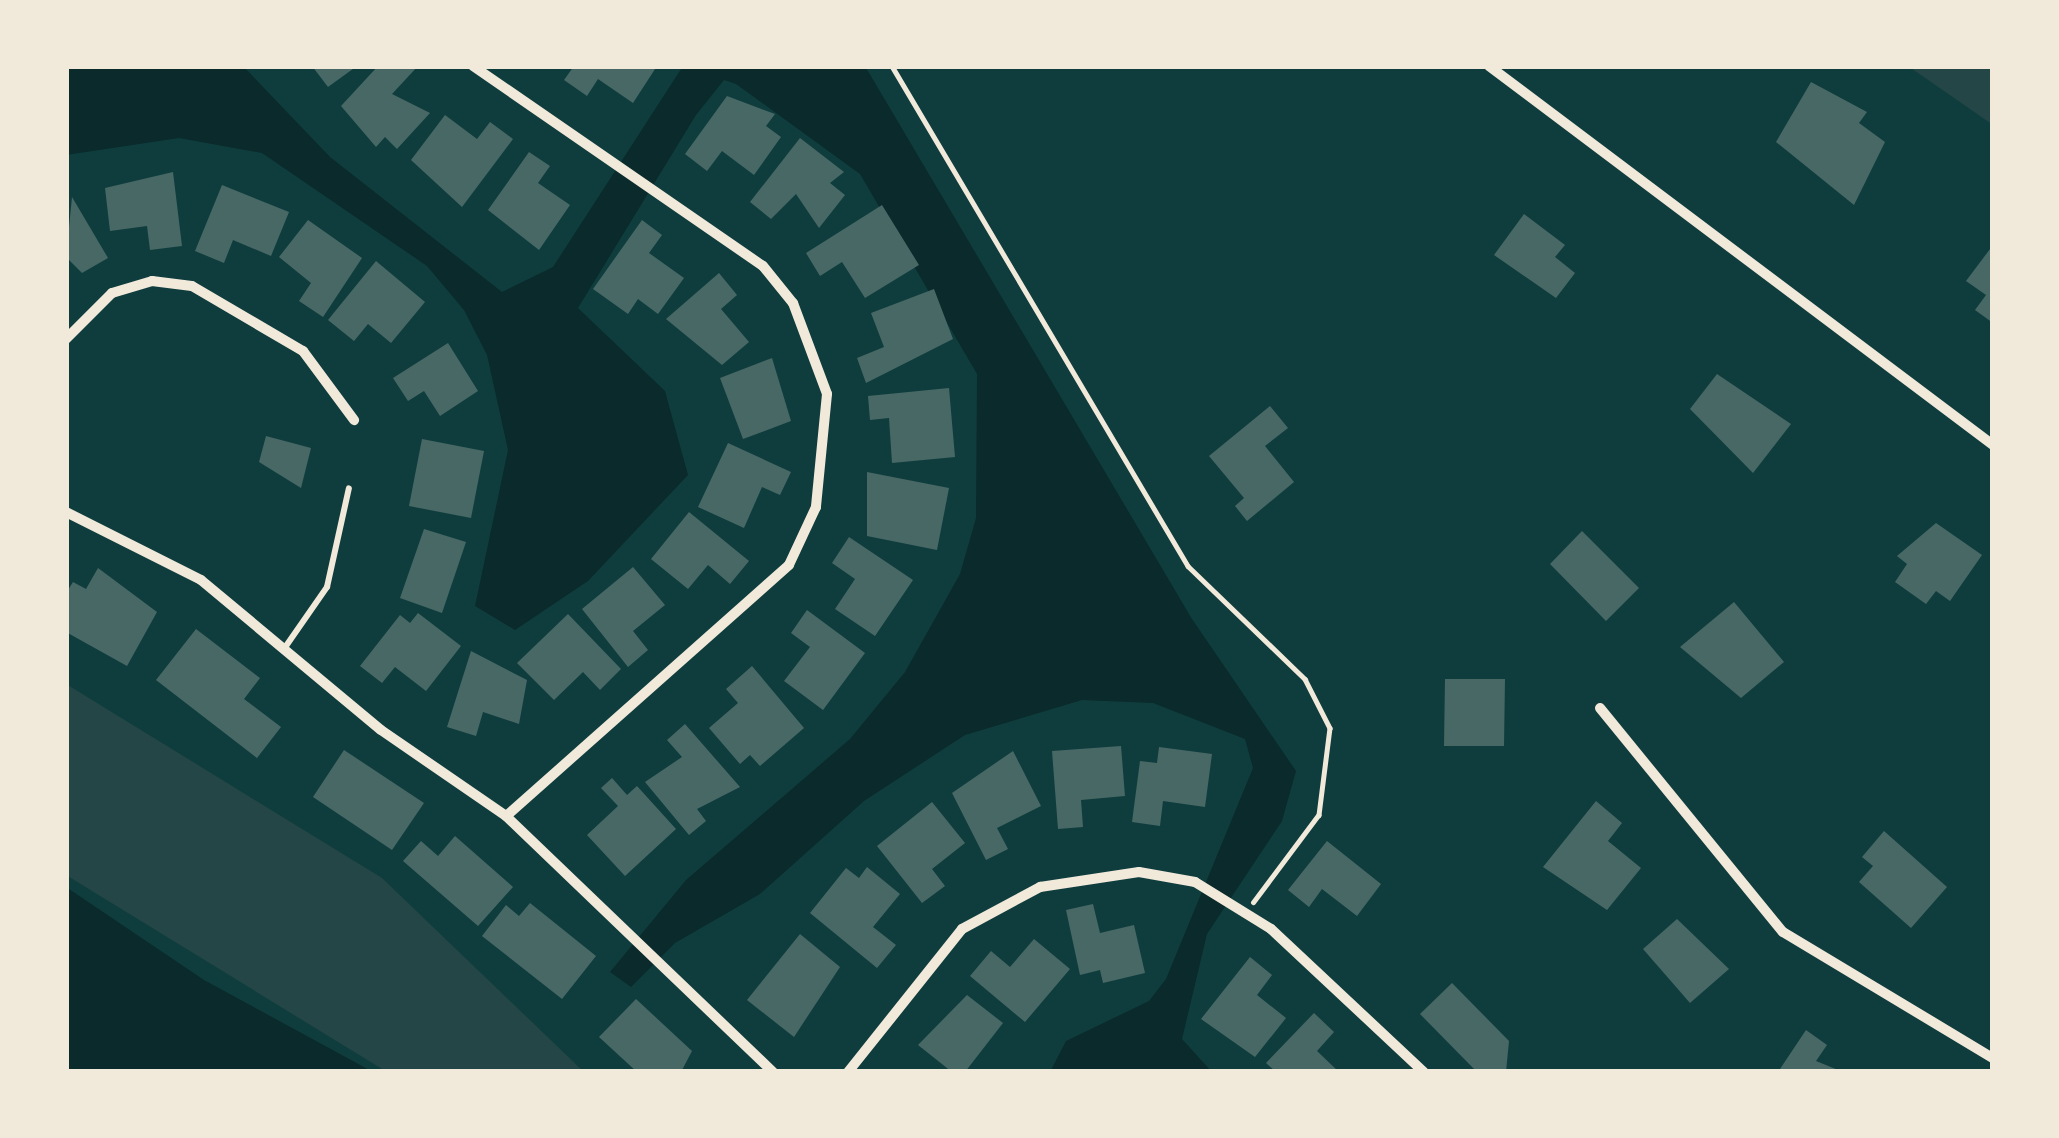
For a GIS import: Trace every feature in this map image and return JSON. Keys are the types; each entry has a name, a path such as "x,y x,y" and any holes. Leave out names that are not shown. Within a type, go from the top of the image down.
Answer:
{"street":[{"path":"473,66 732,238 793,303 827,394 816,507 788,565 737,621 506,816"},
{"path":"1489,66 1993,445"},
{"path":"66,339 112,293 191,286 304,351 354,420"},
{"path":"66,512 202,580 381,730 506,816 617,929 773,1072"},
{"path":"1600,708 1783,932 1993,1058"},
{"path":"848,1072 932,957 999,904 1138,872 1195,882 1246,913 1424,1072"}],"lane":[{"path":"286,646 327,587 349,488"}],"path":[{"path":"892,66 1188,566 1305,680 1330,728 1319,815 1246,913"}],"shaded area":[{"path":"66,66 243,66 330,157 502,292 553,267 683,66 865,66 1192,619 1296,771 1282,821 1207,934 1182,1039 1212,1072 1050,1072 1066,1041 1149,1001 1166,979 1253,768 1245,739 1153,703 1082,700 965,735 864,801 760,894 675,943 631,987 610,972 686,880 850,739 905,672 960,574 976,518 977,374 860,174 736,84 724,80 696,115 578,308 665,391 688,475 588,581 515,630 475,606 508,450 487,355 464,310 427,266 262,153 179,138 66,155"},
{"path":"1908,66 1993,66 1993,125"},
{"path":"66,684 382,878 584,1072 387,1072 66,875"},
{"path":"66,887 204,980 373,1072 66,1072"}],"building":[{"path":"312,66 357,66 328,87"},
{"path":"378,66 418,66 392,94 430,113 397,149 385,137 376,147 341,106"},
{"path":"574,66 657,66 633,103 598,79 587,96 564,80"},
{"path":"1811,82 1867,112 1859,123 1885,142 1854,205 1776,142"},
{"path":"727,96 775,114 766,126 781,137 754,175 722,151 707,171 685,154"},
{"path":"445,115 477,139 490,122 513,139 462,207 411,160"},
{"path":"800,138 844,172 830,183 845,195 819,228 796,194 771,219 750,202"},
{"path":"529,152 550,166 538,183 570,205 539,250 488,210"},
{"path":"173,172 182,246 150,250 147,226 110,231 105,188"},
{"path":"222,185 289,212 271,256 233,240 224,263 195,251"},
{"path":"72,197 108,258 82,273 66,257"},
{"path":"882,205 919,265 865,298 842,262 820,276 806,253"},
{"path":"1524,214 1565,245 1555,257 1575,273 1556,298 1494,255"},
{"path":"308,220 362,258 323,317 299,301 311,283 279,257"},
{"path":"642,220 662,235 649,253 684,278 658,314 638,299 628,314 593,289"},
{"path":"1990,249 1993,323 1975,310 1986,295 1966,281"},
{"path":"376,261 425,302 391,343 368,324 354,341 328,320"},
{"path":"719,273 737,295 721,309 749,342 722,365 666,319"},
{"path":"934,289 953,339 866,383 857,358 884,347 871,313"},
{"path":"448,343 478,391 440,416 424,391 408,401 393,378"},
{"path":"772,358 791,421 743,439 720,378"},
{"path":"1717,374 1791,424 1753,473 1690,409"},
{"path":"949,388 955,457 892,463 889,418 870,420 868,396"},
{"path":"1270,406 1288,428 1265,446 1294,482 1247,521 1235,506 1244,498 1209,456"},
{"path":"266,436 311,448 301,488 259,462"},
{"path":"422,439 484,451 471,518 409,506"},
{"path":"728,443 791,472 780,495 762,487 744,528 698,507"},
{"path":"867,472 949,488 937,550 867,536"},
{"path":"689,512 749,561 730,584 708,565 688,589 651,559"},
{"path":"1936,523 1982,555 1950,601 1936,591 1926,604 1895,582 1907,564 1897,556"},
{"path":"424,529 466,542 442,613 400,598"},
{"path":"1582,531 1639,588 1606,621 1550,564"},
{"path":"849,537 913,580 875,636 835,609 855,579 832,563"},
{"path":"633,567 665,605 633,631 648,650 628,667 582,609"},
{"path":"98,568 157,612 127,666 66,632 66,593 73,582 86,589"},
{"path":"1734,602 1784,662 1741,698 1680,647"},
{"path":"807,610 865,653 823,710 784,681 810,647 791,633"},
{"path":"418,613 461,646 426,691 395,667 382,683 360,666 400,615 410,623"},
{"path":"568,614 621,669 600,690 583,672 554,700 517,663"},
{"path":"196,629 260,678 244,699 281,727 257,758 156,680"},
{"path":"471,651 527,680 519,724 483,712 476,736 447,727"},
{"path":"752,666 804,728 760,766 750,755 740,764 709,728 738,703 726,689"},
{"path":"1445,679 1505,679 1504,746 1444,746"},
{"path":"685,724 740,787 697,809 706,821 689,835 645,782 682,757 667,740"},
{"path":"1121,746 1125,796 1081,800 1083,827 1058,829 1052,751"},
{"path":"1159,747 1212,754 1205,807 1163,801 1160,826 1132,822 1140,761 1157,763"},
{"path":"344,750 424,803 392,850 313,797"},
{"path":"1013,751 1041,806 997,828 1008,849 986,860 952,793"},
{"path":"612,778 627,795 637,786 676,829 625,876 587,835 618,806 601,788"},
{"path":"1596,801 1622,823 1608,841 1641,868 1607,910 1543,867"},
{"path":"932,802 965,843 932,869 945,886 922,903 877,846"},
{"path":"1884,831 1947,887 1911,928 1859,882 1873,866 1862,857"},
{"path":"455,836 513,887 478,926 403,861 421,841 438,856"},
{"path":"1327,841 1381,884 1357,916 1322,889 1309,907 1288,890"},
{"path":"867,867 900,894 873,927 896,945 877,968 810,913 846,868 859,878"},
{"path":"530,903 596,956 562,999 482,936 506,905 519,916"},
{"path":"1093,904 1100,933 1134,925 1145,973 1103,983 1100,970 1080,975 1066,910"},
{"path":"1677,919 1729,969 1690,1003 1643,949"},
{"path":"800,934 840,967 794,1037 747,1000"},
{"path":"1034,939 1070,969 1025,1022 970,976 991,951 1010,967"},
{"path":"1250,957 1272,975 1257,995 1286,1018 1255,1057 1201,1019"},
{"path":"1452,983 1509,1041 1506,1072 1477,1072 1420,1014"},
{"path":"967,995 1003,1023 965,1072 952,1072 918,1045"},
{"path":"636,999 692,1051 681,1072 637,1072 599,1037"},
{"path":"1314,1013 1334,1032 1317,1051 1339,1072 1276,1072 1266,1063"},
{"path":"1806,1030 1827,1045 1816,1061 1843,1072 1778,1072"}]}
